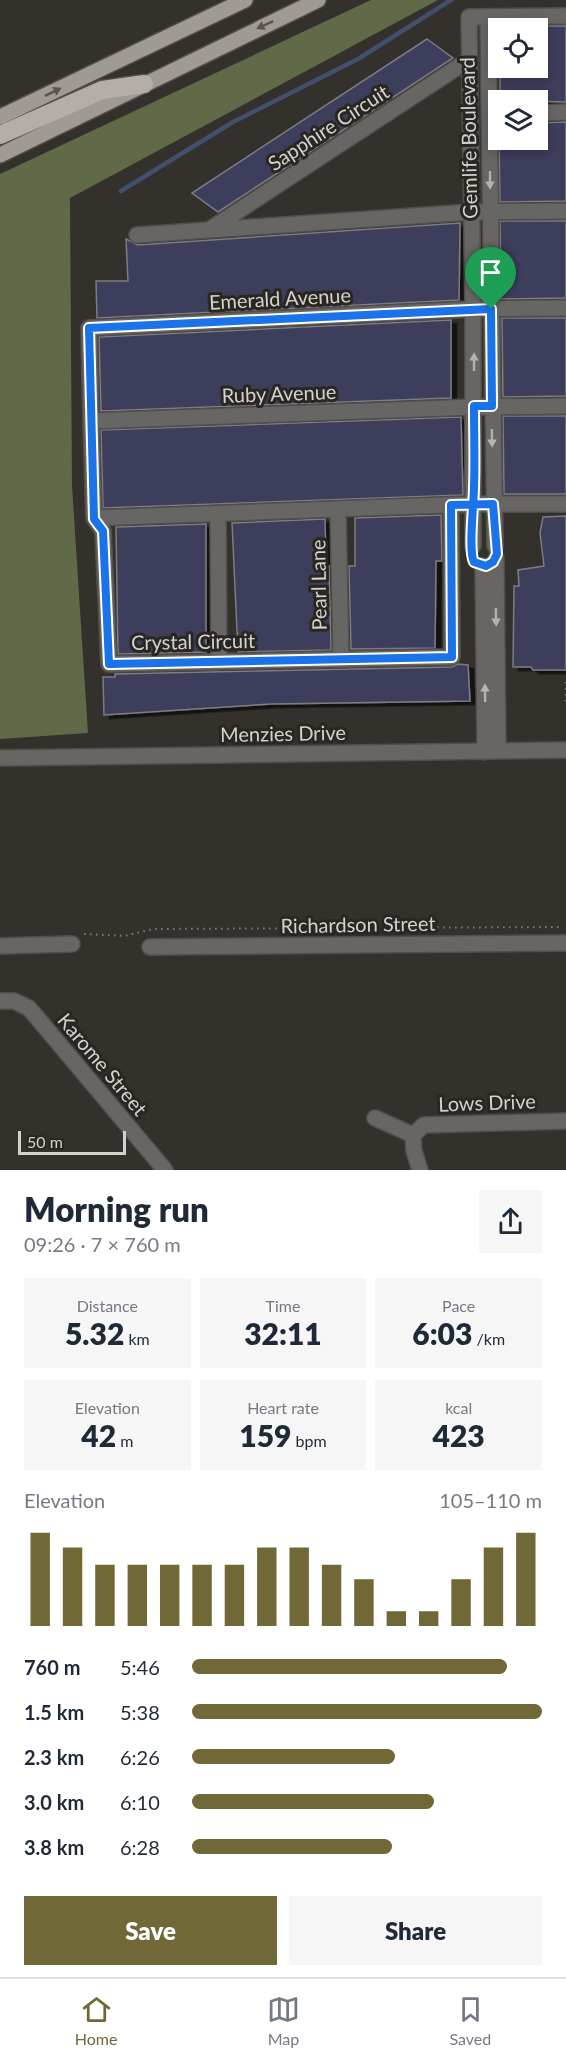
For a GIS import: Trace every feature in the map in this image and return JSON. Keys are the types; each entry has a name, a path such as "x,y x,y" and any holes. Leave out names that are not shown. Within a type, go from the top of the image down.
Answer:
{"highway":[{"path":"0,135 102,90 144,84"}],"main road":[{"path":"0,117 245,0"},
{"path":"0,155 318,0"}],"street":[{"path":"488,17 566,16"},
{"name":"Gemlife Boulevard","path":"473,546 470,17 488,17 493,90"},
{"name":"Sapphire Circuit","path":"209,230 470,59"},
{"path":"548,112 566,112"},
{"path":"471,113 488,113"},
{"name":"Gemlife Boulevard","path":"491,751 493,504 490,212 493,150"},
{"name":"Sapphire Circuit","path":"137,235 471,212 566,211"},
{"name":"Emerald Avenue","path":"91,421 89,328 473,309 566,308"},
{"name":"Ruby Avenue","path":"91,421 474,406 566,406"},
{"path":"91,421 94,519 473,504 566,504"},
{"name":"Crystal Circuit","path":"94,519 103,531 109,664 452,657 451,505"},
{"name":"Pearl Lane","path":"338,510 341,659"},
{"path":"218,514 219,662"},
{"path":"483,540 491,557 472,558 473,546 483,540"},
{"name":"Menzies Drive","path":"0,758 566,750"},
{"name":"Richardson Street","path":"150,947 566,943"},
{"path":"0,946 72,944"},
{"name":"Karome Street","path":"0,1001 14,1001 29,1008 165,1170"},
{"path":"375,1118 413,1135 414,1151 420,1170"},
{"name":"Lows Drive","path":"413,1135 424,1125 436,1123 566,1120"}],"path":[{"path":"566,682 566,703"},
{"path":"139,931 566,927"}],"green space":[{"path":"371,0 438,0 70,198 72,486 88,733 0,739 0,174"}],"building":[{"path":"548,26 566,26 566,102 548,101 548,90 500,90 500,78 548,78"},
{"path":"427,39 453,58 218,212 192,193"},
{"path":"566,122 566,201 500,202 499,150 548,150 548,123"},
{"path":"500,221 566,221 566,298 501,299"},
{"path":"460,223 459,300 97,318 96,281 128,281 126,239 138,245"},
{"path":"502,318 566,318 566,396 503,397"},
{"path":"451,320 451,398 101,411 99,337"},
{"path":"503,416 566,416 566,494 504,494"},
{"path":"461,417 463,495 103,508 101,430"},
{"path":"441,515 442,561 436,561 435,648 351,649 349,566 355,566 355,518"},
{"path":"566,516 566,670 533,670 531,667 513,667 514,586 519,586 518,570 544,566 540,533 543,517"},
{"path":"325,519 326,566 329,566 331,650 238,652 232,523"},
{"path":"206,524 206,652 118,654 116,527"},
{"path":"458,664 468,665 470,701 271,704 104,715 103,677 115,677 115,674 452,667"}],"waterway":[{"path":"121,191 233,122 358,59 451,0"}],"route":[{"path":"491,309 89,328 94,519 103,531 109,664 452,657 451,505 473,504 493,504 497,554 493,562 486,566 477,565 471,554 473,546 473,504 474,487 474,406 492,406 491,309"}]}
